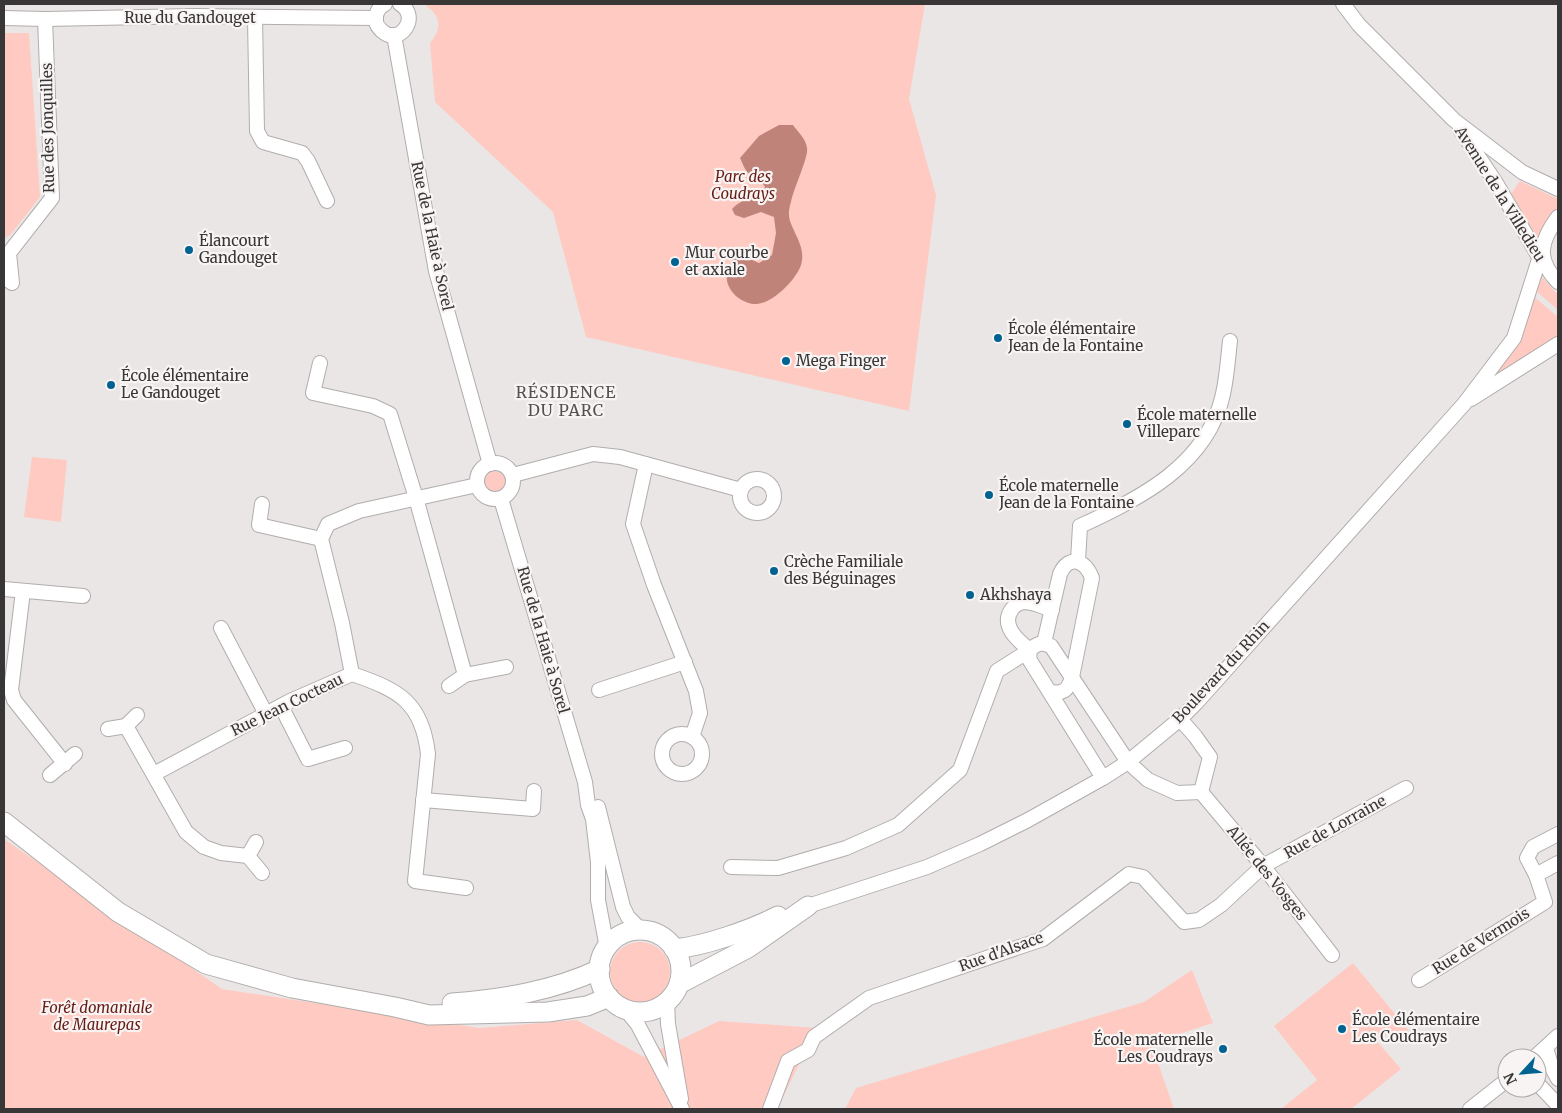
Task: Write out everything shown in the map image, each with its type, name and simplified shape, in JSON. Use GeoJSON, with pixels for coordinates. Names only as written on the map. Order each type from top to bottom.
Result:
{"type":"FeatureCollection","features":[{"type":"Feature","properties":{"kind":"street"},"geometry":{"type":"LineString","coordinates":[[384,4],[376,13],[376,22],[379,29],[386,34],[394,35],[401,33],[407,27],[410,20],[408,12],[400,4]]}},
{"type":"Feature","properties":{"kind":"street","name":"Avenue de la Villedieu"},"geometry":{"type":"LineString","coordinates":[[1343,4],[1359,25],[1454,120],[1522,172],[1558,190]]}},
{"type":"Feature","properties":{"kind":"street","name":"Rue du Gandouget"},"geometry":{"type":"LineString","coordinates":[[4,18],[45,19],[194,10],[254,18],[376,18]]}},
{"type":"Feature","properties":{"kind":"street"},"geometry":{"type":"LineString","coordinates":[[254,18],[257,131],[263,142],[302,152],[327,200]]}},
{"type":"Feature","properties":{"kind":"street","name":"Rue des Jonquilles"},"geometry":{"type":"LineString","coordinates":[[4,277],[12,283],[6,254],[52,198],[45,19]]}},
{"type":"Feature","properties":{"kind":"street","name":"Rue de la Haie à Sorel"},"geometry":{"type":"LineString","coordinates":[[394,35],[436,271],[490,464]]}},
{"type":"Feature","properties":{"kind":"street","name":"Avenue de la Villedieu"},"geometry":{"type":"LineString","coordinates":[[1454,120],[1496,182],[1558,282]]}},
{"type":"Feature","properties":{"kind":"street","name":"Boulevard du Rhin"},"geometry":{"type":"LineString","coordinates":[[674,949],[755,927],[784,913],[927,866],[980,844],[1028,820],[1103,778],[1128,762],[1180,719],[1464,404],[1514,338],[1543,257],[1546,234],[1558,217]]}},
{"type":"Feature","properties":{"kind":"street"},"geometry":{"type":"LineString","coordinates":[[1078,561],[1080,526],[1118,509],[1156,486],[1197,449],[1214,422],[1223,394],[1230,340]]}},
{"type":"Feature","properties":{"kind":"street","name":"Boulevard du Rhin"},"geometry":{"type":"LineString","coordinates":[[1464,404],[1558,344]]}},
{"type":"Feature","properties":{"kind":"street"},"geometry":{"type":"LineString","coordinates":[[320,363],[313,393],[373,406],[390,414],[416,498],[465,675]]}},
{"type":"Feature","properties":{"kind":"street"},"geometry":{"type":"LineString","coordinates":[[513,476],[594,454],[620,457],[741,490]]}},
{"type":"Feature","properties":{"kind":"street"},"geometry":{"type":"LineString","coordinates":[[490,464],[506,466],[513,476],[513,487],[501,499],[496,500],[486,497],[477,485],[481,470],[490,464]]}},
{"type":"Feature","properties":{"kind":"street"},"geometry":{"type":"LineString","coordinates":[[646,464],[633,524],[654,585],[696,691],[700,713],[692,737]]}},
{"type":"Feature","properties":{"kind":"street"},"geometry":{"type":"LineString","coordinates":[[262,504],[259,525],[321,539],[328,524],[359,511],[477,485]]}},
{"type":"Feature","properties":{"kind":"street","name":"Rue de la Haie à Sorel"},"geometry":{"type":"LineString","coordinates":[[501,499],[585,782],[588,805],[593,819],[598,862],[598,900],[607,948]]}},
{"type":"Feature","properties":{"kind":"street","name":"Rue Jean Cocteau"},"geometry":{"type":"LineString","coordinates":[[154,774],[281,706],[352,674],[342,623],[321,539]]}},
{"type":"Feature","properties":{"kind":"street"},"geometry":{"type":"LineString","coordinates":[[1044,643],[1060,574],[1064,567],[1072,561],[1083,563],[1089,569],[1092,578],[1072,677],[1069,688],[1065,691],[1058,693],[1050,692]]}},
{"type":"Feature","properties":{"kind":"street"},"geometry":{"type":"LineString","coordinates":[[4,589],[84,596]]}},
{"type":"Feature","properties":{"kind":"street"},"geometry":{"type":"LineString","coordinates":[[23,591],[11,690],[14,700],[65,764]]}},
{"type":"Feature","properties":{"kind":"street"},"geometry":{"type":"LineString","coordinates":[[1030,650],[1012,634],[1008,624],[1008,614],[1014,606],[1024,602],[1052,610]]}},
{"type":"Feature","properties":{"kind":"street"},"geometry":{"type":"LineString","coordinates":[[220,628],[266,714]]}},
{"type":"Feature","properties":{"kind":"street"},"geometry":{"type":"LineString","coordinates":[[731,867],[778,868],[846,848],[898,825],[960,770],[997,670],[1030,650],[1036,644],[1044,643],[1051,646],[1128,762],[1148,780],[1177,793],[1201,792],[1210,757],[1180,719]]}},
{"type":"Feature","properties":{"kind":"street"},"geometry":{"type":"LineString","coordinates":[[1030,650],[1029,659],[1103,778]]}},
{"type":"Feature","properties":{"kind":"street"},"geometry":{"type":"LineString","coordinates":[[599,690],[684,662]]}},
{"type":"Feature","properties":{"kind":"street"},"geometry":{"type":"LineString","coordinates":[[449,686],[465,675],[506,667]]}},
{"type":"Feature","properties":{"kind":"street"},"geometry":{"type":"LineString","coordinates":[[352,674],[380,683],[406,700],[420,718],[426,735],[428,754],[415,881],[466,888]]}},
{"type":"Feature","properties":{"kind":"street"},"geometry":{"type":"LineString","coordinates":[[281,706],[308,759],[345,748]]}},
{"type":"Feature","properties":{"kind":"street"},"geometry":{"type":"LineString","coordinates":[[108,729],[126,726],[137,715]]}},
{"type":"Feature","properties":{"kind":"street"},"geometry":{"type":"LineString","coordinates":[[126,726],[186,832],[204,847],[221,853],[248,856],[262,873]]}},
{"type":"Feature","properties":{"kind":"street"},"geometry":{"type":"LineString","coordinates":[[50,775],[76,754]]}},
{"type":"Feature","properties":{"kind":"street","name":"Rue de la Haie à Sorel"},"geometry":{"type":"LineString","coordinates":[[585,782],[598,804],[623,907],[628,917],[642,931]]}},
{"type":"Feature","properties":{"kind":"street","name":"Rue de Lorraine"},"geometry":{"type":"LineString","coordinates":[[1263,866],[1406,788]]}},
{"type":"Feature","properties":{"kind":"street"},"geometry":{"type":"LineString","coordinates":[[423,800],[534,810],[534,791]]}},
{"type":"Feature","properties":{"kind":"street","name":"Allée des Vosges"},"geometry":{"type":"LineString","coordinates":[[1201,792],[1263,866],[1332,955]]}},
{"type":"Feature","properties":{"kind":"street"},"geometry":{"type":"LineString","coordinates":[[4,822],[118,912],[206,964],[292,988],[395,1006],[430,1015],[548,1012],[587,1006],[609,997]]}},
{"type":"Feature","properties":{"kind":"street","name":"Rue de Vermois"},"geometry":{"type":"LineString","coordinates":[[1419,980],[1545,902],[1536,874],[1527,858],[1532,847],[1558,834]]}},
{"type":"Feature","properties":{"kind":"street"},"geometry":{"type":"LineString","coordinates":[[248,856],[256,842]]}},
{"type":"Feature","properties":{"kind":"street"},"geometry":{"type":"LineString","coordinates":[[1536,874],[1558,862]]}},
{"type":"Feature","properties":{"kind":"street","name":"Rue d'Alsace"},"geometry":{"type":"LineString","coordinates":[[770,1109],[788,1060],[808,1050],[814,1037],[869,998],[1044,939],[1129,874],[1143,878],[1184,922],[1200,920],[1221,905],[1263,866]]}},
{"type":"Feature","properties":{"kind":"street","name":"Boulevard du Rhin"},"geometry":{"type":"LineString","coordinates":[[679,984],[748,948],[808,906]]}},
{"type":"Feature","properties":{"kind":"street"},"geometry":{"type":"LineString","coordinates":[[626,1010],[647,1012],[658,1008],[667,1002],[679,984],[681,972],[679,960],[674,949],[660,936],[642,931],[632,931],[622,935],[607,948],[602,958],[600,969],[602,984],[609,997],[626,1010],[638,1024],[682,1109]]}},
{"type":"Feature","properties":{"kind":"street"},"geometry":{"type":"LineString","coordinates":[[395,1006],[497,1000],[548,989],[578,980],[600,969]]}},
{"type":"Feature","properties":{"kind":"street"},"geometry":{"type":"LineString","coordinates":[[667,1002],[668,1024],[682,1109]]}},
{"type":"Feature","properties":{"kind":"street"},"geometry":{"type":"LineString","coordinates":[[1546,1048],[1558,1036]]}},
{"type":"Feature","properties":{"kind":"street"},"geometry":{"type":"LineString","coordinates":[[1547,1051],[1552,1068],[1558,1079]]}},
{"type":"Feature","properties":{"kind":"street"},"geometry":{"type":"LineString","coordinates":[[1470,1109],[1497,1088]]}},
{"type":"Feature","properties":{"kind":"street"},"geometry":{"type":"LineString","coordinates":[[1547,1094],[1557,1104]]}},
{"type":"Feature","properties":{"kind":"green space","name":"Parc des Coudrays"},"geometry":{"type":"Polygon","coordinates":[[[425,4],[925,4],[909,99],[936,195],[909,411],[586,337],[553,212],[435,102],[430,43],[437,32],[438,20],[425,4]]]}},
{"type":"Feature","properties":{"kind":"green space"},"geometry":{"type":"Polygon","coordinates":[[[4,33],[29,33],[40,197],[11,234],[4,239],[4,33]]]}},
{"type":"Feature","properties":{"kind":"green space"},"geometry":{"type":"Polygon","coordinates":[[[1520,181],[1558,199],[1558,210],[1547,221],[1538,239],[1511,194],[1520,181]]]}},
{"type":"Feature","properties":{"kind":"green space"},"geometry":{"type":"Polygon","coordinates":[[[1541,276],[1558,295],[1558,310],[1535,290],[1541,276]]]}},
{"type":"Feature","properties":{"kind":"green space"},"geometry":{"type":"Polygon","coordinates":[[[1533,296],[1558,317],[1558,338],[1485,382],[1533,296]]]}},
{"type":"Feature","properties":{"kind":"green space"},"geometry":{"type":"Polygon","coordinates":[[[32,457],[67,460],[61,522],[24,517],[32,457]]]}},
{"type":"Feature","properties":{"kind":"green space"},"geometry":{"type":"Polygon","coordinates":[[[491,471],[499,471],[505,477],[505,485],[499,491],[491,491],[485,485],[485,477],[491,471]]]}},
{"type":"Feature","properties":{"kind":"green space","name":"Forêt domaniale de Maurepas"},"geometry":{"type":"Polygon","coordinates":[[[4,839],[222,989],[479,1028],[577,1020],[644,1057],[719,1021],[817,1028],[777,1109],[4,1109],[4,839]]]}},
{"type":"Feature","properties":{"kind":"green space"},"geometry":{"type":"Polygon","coordinates":[[[634,942],[646,942],[657,947],[665,955],[670,966],[668,984],[657,997],[646,1002],[634,1002],[623,997],[615,989],[610,978],[610,966],[615,955],[623,947],[634,942]]]}},
{"type":"Feature","properties":{"kind":"green space","name":"École élémentaire Les Coudrays"},"geometry":{"type":"Polygon","coordinates":[[[1353,963],[1409,1031],[1374,1038],[1401,1069],[1351,1109],[1281,1109],[1317,1080],[1274,1026],[1353,963]]]}},
{"type":"Feature","properties":{"kind":"green space"},"geometry":{"type":"Polygon","coordinates":[[[1192,970],[1213,1023],[1151,1043],[1174,1109],[845,1109],[856,1088],[1144,1002],[1192,970]]]}},
{"type":"Feature","properties":{"kind":"shaded area"},"geometry":{"type":"Polygon","coordinates":[[[779,125],[793,125],[807,148],[806,158],[792,197],[789,212],[790,221],[801,248],[802,259],[794,278],[782,291],[767,301],[753,304],[747,303],[733,293],[728,283],[727,272],[733,258],[741,255],[759,263],[772,255],[776,233],[774,217],[761,212],[744,218],[735,215],[732,209],[742,201],[762,196],[765,187],[761,181],[744,168],[740,158],[759,136],[779,125]]]}},
{"type":"Feature","properties":{"kind":"place","name":"Élancourt Gandouget"},"geometry":{"type":"Point","coordinates":[189,250]}},
{"type":"Feature","properties":{"kind":"place","name":"Mur courbe et axiale"},"geometry":{"type":"Point","coordinates":[675,262]}},
{"type":"Feature","properties":{"kind":"place","name":"École élémentaire Jean de la Fontaine"},"geometry":{"type":"Point","coordinates":[998,338]}},
{"type":"Feature","properties":{"kind":"place","name":"Mega Finger"},"geometry":{"type":"Point","coordinates":[786,361]}},
{"type":"Feature","properties":{"kind":"place","name":"École élémentaire Le Gandouget"},"geometry":{"type":"Point","coordinates":[111,385]}},
{"type":"Feature","properties":{"kind":"place","name":"École maternelle Villeparc"},"geometry":{"type":"Point","coordinates":[1127,424]}},
{"type":"Feature","properties":{"kind":"place","name":"École maternelle Jean de la Fontaine"},"geometry":{"type":"Point","coordinates":[989,495]}},
{"type":"Feature","properties":{"kind":"place","name":"Crèche Familiale des Béguinages"},"geometry":{"type":"Point","coordinates":[774,571]}},
{"type":"Feature","properties":{"kind":"place","name":"Akhshaya"},"geometry":{"type":"Point","coordinates":[970,595]}},
{"type":"Feature","properties":{"kind":"place","name":"École élémentaire Les Coudrays"},"geometry":{"type":"Point","coordinates":[1342,1029]}},
{"type":"Feature","properties":{"kind":"place","name":"École maternelle Les Coudrays"},"geometry":{"type":"Point","coordinates":[1223,1049]}},
{"type":"Feature","properties":{"kind":"district","name":"RÉSIDENCE DU PARC"},"geometry":{"type":"Point","coordinates":[566,401]}}]}
